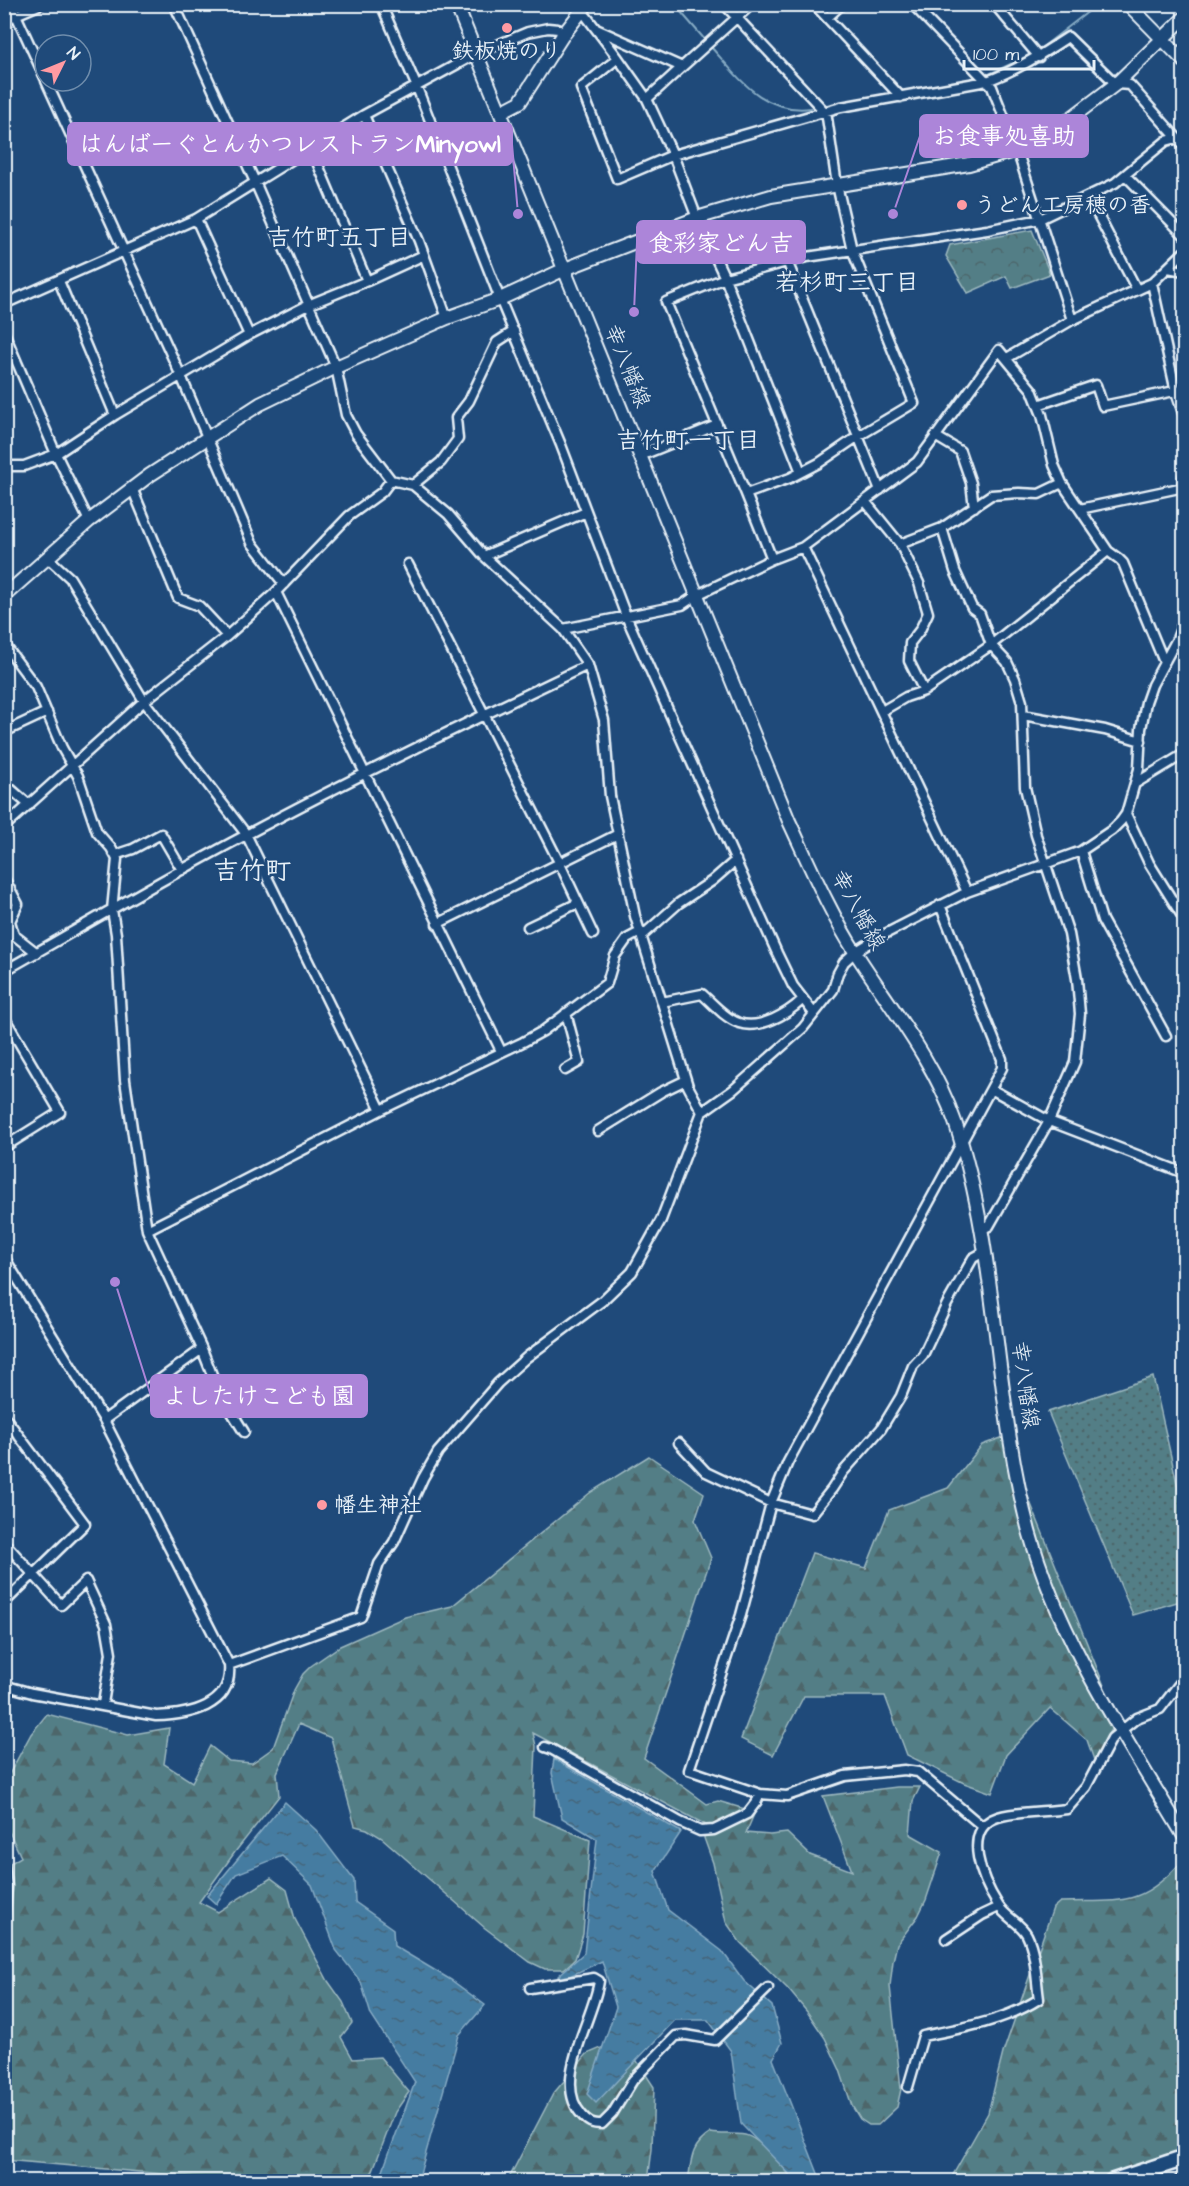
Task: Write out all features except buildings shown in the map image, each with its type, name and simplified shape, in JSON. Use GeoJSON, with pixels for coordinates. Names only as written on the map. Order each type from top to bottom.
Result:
{"type":"FeatureCollection","features":[{"type":"Feature","properties":{"kind":"highway"},"geometry":{"type":"LineString","coordinates":[[1112,2181],[1185,2158]]}},
{"type":"Feature","properties":{"kind":"street"},"geometry":{"type":"LineString","coordinates":[[11,4],[33,52]]}},
{"type":"Feature","properties":{"kind":"street"},"geometry":{"type":"LineString","coordinates":[[4,20],[41,4]]}},
{"type":"Feature","properties":{"kind":"street"},"geometry":{"type":"LineString","coordinates":[[174,4],[336,367],[346,415],[356,434],[392,480],[413,485],[448,514],[484,556],[563,629],[588,665],[604,720],[610,795],[641,934],[686,1080],[702,1112]]}},
{"type":"Feature","properties":{"kind":"street"},"geometry":{"type":"LineString","coordinates":[[381,4],[561,445],[626,616],[772,943],[802,1000],[813,1012]]}},
{"type":"Feature","properties":{"kind":"street","name":"幸八幡線"},"geometry":{"type":"LineString","coordinates":[[456,4],[789,821],[814,875],[855,952],[931,1070],[953,1117],[981,1230],[1012,1445],[1029,1529],[1046,1582],[1068,1635],[1120,1730],[1185,1836]]}},
{"type":"Feature","properties":{"kind":"street"},"geometry":{"type":"LineString","coordinates":[[724,4],[825,111],[837,185],[852,249],[914,403],[857,437],[819,464],[746,494]]}},
{"type":"Feature","properties":{"kind":"street"},"geometry":{"type":"LineString","coordinates":[[647,99],[752,4]]}},
{"type":"Feature","properties":{"kind":"street"},"geometry":{"type":"LineString","coordinates":[[814,4],[901,97]]}},
{"type":"Feature","properties":{"kind":"street"},"geometry":{"type":"LineString","coordinates":[[827,18],[842,4]]}},
{"type":"Feature","properties":{"kind":"street"},"geometry":{"type":"LineString","coordinates":[[912,4],[975,72],[992,87],[1017,150],[1072,320]]}},
{"type":"Feature","properties":{"kind":"street"},"geometry":{"type":"LineString","coordinates":[[994,4],[1039,57]]}},
{"type":"Feature","properties":{"kind":"street"},"geometry":{"type":"LineString","coordinates":[[1128,4],[1185,61]]}},
{"type":"Feature","properties":{"kind":"street"},"geometry":{"type":"LineString","coordinates":[[501,112],[520,102],[582,6],[647,99],[724,278],[801,472]]}},
{"type":"Feature","properties":{"kind":"street"},"geometry":{"type":"LineString","coordinates":[[4,596],[89,521],[132,488],[206,437],[260,404],[336,367],[447,318],[500,299],[565,269],[697,218],[771,196],[969,164],[1017,150],[1062,125],[1116,84],[1185,18]]}},
{"type":"Feature","properties":{"kind":"street"},"geometry":{"type":"LineString","coordinates":[[4,304],[196,219],[364,115],[476,54],[528,32],[548,28],[558,29],[563,36]]}},
{"type":"Feature","properties":{"kind":"street"},"geometry":{"type":"LineString","coordinates":[[596,28],[682,67]]}},
{"type":"Feature","properties":{"kind":"street"},"geometry":{"type":"LineString","coordinates":[[618,58],[581,88],[617,179],[673,155],[825,111],[987,81],[1005,75],[1039,57],[1068,37],[1116,84],[1130,85],[1185,147]]}},
{"type":"Feature","properties":{"kind":"street"},"geometry":{"type":"LineString","coordinates":[[52,93],[181,376],[252,543],[284,584]]}},
{"type":"Feature","properties":{"kind":"street"},"geometry":{"type":"LineString","coordinates":[[364,115],[424,255],[447,318]]}},
{"type":"Feature","properties":{"kind":"street"},"geometry":{"type":"LineString","coordinates":[[772,559],[666,302],[724,278],[787,261],[852,249],[987,231],[1040,219],[1114,183],[1166,141],[1177,138]]}},
{"type":"Feature","properties":{"kind":"street"},"geometry":{"type":"LineString","coordinates":[[311,148],[367,281]]}},
{"type":"Feature","properties":{"kind":"street"},"geometry":{"type":"LineString","coordinates":[[1125,175],[1185,235]]}},
{"type":"Feature","properties":{"kind":"street"},"geometry":{"type":"LineString","coordinates":[[1088,196],[1137,291]]}},
{"type":"Feature","properties":{"kind":"street"},"geometry":{"type":"LineString","coordinates":[[196,219],[249,335]]}},
{"type":"Feature","properties":{"kind":"street"},"geometry":{"type":"LineString","coordinates":[[1007,358],[1072,320],[1152,283],[1185,252]]}},
{"type":"Feature","properties":{"kind":"street"},"geometry":{"type":"LineString","coordinates":[[4,466],[24,466],[56,454],[115,415],[249,335],[308,305],[424,255]]}},
{"type":"Feature","properties":{"kind":"street"},"geometry":{"type":"LineString","coordinates":[[787,261],[880,490]]}},
{"type":"Feature","properties":{"kind":"street"},"geometry":{"type":"LineString","coordinates":[[1168,268],[1185,271]]}},
{"type":"Feature","properties":{"kind":"street"},"geometry":{"type":"LineString","coordinates":[[59,281],[115,415]]}},
{"type":"Feature","properties":{"kind":"street"},"geometry":{"type":"LineString","coordinates":[[1152,283],[1185,416]]}},
{"type":"Feature","properties":{"kind":"street"},"geometry":{"type":"LineString","coordinates":[[413,485],[441,462],[458,439],[456,418],[469,401],[497,342],[514,331]]}},
{"type":"Feature","properties":{"kind":"street"},"geometry":{"type":"LineString","coordinates":[[4,332],[56,454],[89,521]]}},
{"type":"Feature","properties":{"kind":"street"},"geometry":{"type":"LineString","coordinates":[[563,629],[682,605],[697,595],[772,559],[803,547],[917,462],[999,350],[1032,390],[1054,465],[1062,483],[1108,551],[1123,563],[1164,662]]}},
{"type":"Feature","properties":{"kind":"street"},"geometry":{"type":"LineString","coordinates":[[1038,405],[1096,385],[1103,406],[1180,390]]}},
{"type":"Feature","properties":{"kind":"street"},"geometry":{"type":"LineString","coordinates":[[640,456],[717,425]]}},
{"type":"Feature","properties":{"kind":"street"},"geometry":{"type":"LineString","coordinates":[[935,436],[960,451],[971,483],[974,507]]}},
{"type":"Feature","properties":{"kind":"street"},"geometry":{"type":"LineString","coordinates":[[1080,509],[1184,488],[1185,475]]}},
{"type":"Feature","properties":{"kind":"street"},"geometry":{"type":"LineString","coordinates":[[4,826],[144,701],[227,636],[276,592],[349,516],[382,492],[392,480]]}},
{"type":"Feature","properties":{"kind":"street"},"geometry":{"type":"LineString","coordinates":[[900,544],[942,528],[991,495],[1039,494],[1062,483]]}},
{"type":"Feature","properties":{"kind":"street"},"geometry":{"type":"LineString","coordinates":[[132,488],[178,598],[199,606],[227,636]]}},
{"type":"Feature","properties":{"kind":"street"},"geometry":{"type":"LineString","coordinates":[[865,501],[900,544],[919,583],[928,613],[920,630],[910,643],[909,661],[924,691]]}},
{"type":"Feature","properties":{"kind":"street"},"geometry":{"type":"LineString","coordinates":[[484,556],[586,512]]}},
{"type":"Feature","properties":{"kind":"street"},"geometry":{"type":"LineString","coordinates":[[942,528],[955,571],[972,608],[980,614],[991,645],[1007,662],[1015,679],[1023,715],[1025,787],[1036,835],[1069,934],[1080,1014],[1075,1062],[1049,1121],[989,1226],[981,1230]]}},
{"type":"Feature","properties":{"kind":"street"},"geometry":{"type":"LineString","coordinates":[[803,547],[968,892]]}},
{"type":"Feature","properties":{"kind":"street"},"geometry":{"type":"LineString","coordinates":[[882,711],[906,697],[924,691],[991,645],[1108,551]]}},
{"type":"Feature","properties":{"kind":"street"},"geometry":{"type":"LineString","coordinates":[[47,557],[70,578],[144,701],[246,834],[381,1110]]}},
{"type":"Feature","properties":{"kind":"street"},"geometry":{"type":"LineString","coordinates":[[408,564],[560,864],[592,934]]}},
{"type":"Feature","properties":{"kind":"street"},"geometry":{"type":"LineString","coordinates":[[276,592],[501,1051]]}},
{"type":"Feature","properties":{"kind":"street"},"geometry":{"type":"LineString","coordinates":[[229,1665],[361,1617],[379,1564],[394,1542],[423,1478],[438,1452],[498,1383],[527,1357],[602,1301],[632,1272],[661,1220],[702,1112],[733,1090],[803,1028],[832,990],[844,962],[883,934],[940,905],[968,892],[1081,851],[1112,830],[1126,814],[1136,783],[1146,702],[1164,662],[1183,632],[1185,620]]}},
{"type":"Feature","properties":{"kind":"street"},"geometry":{"type":"LineString","coordinates":[[4,644],[36,687],[62,748],[73,765],[97,832],[117,859],[112,910],[125,1080],[147,1230],[202,1349],[218,1390],[244,1432]]}},
{"type":"Feature","properties":{"kind":"street"},"geometry":{"type":"LineString","coordinates":[[4,971],[246,834],[588,665]]}},
{"type":"Feature","properties":{"kind":"street"},"geometry":{"type":"LineString","coordinates":[[4,732],[47,712]]}},
{"type":"Feature","properties":{"kind":"street"},"geometry":{"type":"LineString","coordinates":[[1023,715],[1105,730],[1141,741]]}},
{"type":"Feature","properties":{"kind":"street"},"geometry":{"type":"LineString","coordinates":[[1136,783],[1185,754]]}},
{"type":"Feature","properties":{"kind":"street"},"geometry":{"type":"LineString","coordinates":[[4,783],[28,805]]}},
{"type":"Feature","properties":{"kind":"street"},"geometry":{"type":"LineString","coordinates":[[1126,814],[1149,863],[1185,919]]}},
{"type":"Feature","properties":{"kind":"street"},"geometry":{"type":"LineString","coordinates":[[115,855],[133,849],[161,834],[182,870]]}},
{"type":"Feature","properties":{"kind":"street"},"geometry":{"type":"LineString","coordinates":[[437,924],[618,834]]}},
{"type":"Feature","properties":{"kind":"street"},"geometry":{"type":"LineString","coordinates":[[1081,851],[1102,920],[1166,1036]]}},
{"type":"Feature","properties":{"kind":"street"},"geometry":{"type":"LineString","coordinates":[[147,1230],[381,1110],[533,1036],[607,983],[615,956],[627,939],[641,934],[679,903],[712,881],[736,860]]}},
{"type":"Feature","properties":{"kind":"street"},"geometry":{"type":"LineString","coordinates":[[4,878],[18,904],[10,921],[14,935],[37,953]]}},
{"type":"Feature","properties":{"kind":"street"},"geometry":{"type":"LineString","coordinates":[[528,927],[578,903]]}},
{"type":"Feature","properties":{"kind":"street"},"geometry":{"type":"LineString","coordinates":[[940,905],[1002,1059],[1002,1068],[788,1462],[771,1503],[741,1615],[689,1770],[760,1794],[787,1796],[845,1776],[904,1770],[918,1772],[983,1827]]}},
{"type":"Feature","properties":{"kind":"street"},"geometry":{"type":"LineString","coordinates":[[662,1002],[702,994],[726,1016],[738,1023],[752,1025],[765,1023],[794,1008],[802,1000]]}},
{"type":"Feature","properties":{"kind":"street"},"geometry":{"type":"LineString","coordinates":[[565,1070],[579,1062],[566,1013]]}},
{"type":"Feature","properties":{"kind":"street"},"geometry":{"type":"LineString","coordinates":[[4,1017],[60,1112],[4,1147]]}},
{"type":"Feature","properties":{"kind":"street"},"geometry":{"type":"LineString","coordinates":[[598,1131],[661,1092],[686,1080]]}},
{"type":"Feature","properties":{"kind":"street"},"geometry":{"type":"LineString","coordinates":[[991,1089],[1049,1121],[1185,1173]]}},
{"type":"Feature","properties":{"kind":"street"},"geometry":{"type":"LineString","coordinates":[[679,1443],[706,1472],[771,1503],[812,1514],[843,1472],[881,1429],[901,1396],[914,1366],[973,1258],[984,1252]]}},
{"type":"Feature","properties":{"kind":"street"},"geometry":{"type":"LineString","coordinates":[[4,1257],[104,1420],[229,1665],[228,1684],[225,1691],[212,1703],[177,1715],[156,1716],[6,1687]]}},
{"type":"Feature","properties":{"kind":"street"},"geometry":{"type":"LineString","coordinates":[[104,1420],[202,1349]]}},
{"type":"Feature","properties":{"kind":"street"},"geometry":{"type":"LineString","coordinates":[[4,1416],[85,1524],[4,1603]]}},
{"type":"Feature","properties":{"kind":"street"},"geometry":{"type":"LineString","coordinates":[[4,1542],[62,1605],[86,1581],[106,1624],[111,1653],[103,1704]]}},
{"type":"Feature","properties":{"kind":"street"},"geometry":{"type":"LineString","coordinates":[[908,2087],[923,2036],[980,2025],[1029,2006],[1039,1999],[1027,1934],[999,1907],[978,1858],[978,1837],[983,1827],[996,1818],[1067,1809],[1086,1787],[1112,1738],[1137,1718],[1160,1709],[1185,1678]]}},
{"type":"Feature","properties":{"kind":"street"},"geometry":{"type":"LineString","coordinates":[[544,1747],[700,1831],[714,1830],[747,1814],[757,1802],[760,1794]]}},
{"type":"Feature","properties":{"kind":"street"},"geometry":{"type":"LineString","coordinates":[[4,1864],[7,1887],[5,1920]]}},
{"type":"Feature","properties":{"kind":"street"},"geometry":{"type":"LineString","coordinates":[[945,1939],[999,1907]]}},
{"type":"Feature","properties":{"kind":"street"},"geometry":{"type":"LineString","coordinates":[[530,1988],[594,1978],[599,1982],[574,2060],[571,2091],[577,2110],[593,2124],[602,2124],[612,2114],[633,2080],[676,2036],[686,2035],[715,2040],[766,1990]]}},
{"type":"Feature","properties":{"kind":"green space"},"geometry":{"type":"Polygon","coordinates":[[[1032,230],[1050,274],[1012,288],[1006,276],[968,293],[946,256],[950,245],[1032,230]]]}},
{"type":"Feature","properties":{"kind":"green space"},"geometry":{"type":"Polygon","coordinates":[[[1153,1377],[1184,1514],[1184,1600],[1133,1615],[1048,1412],[1153,1377]]]}},
{"type":"Feature","properties":{"kind":"green space"},"geometry":{"type":"Polygon","coordinates":[[[1004,1437],[1117,1718],[1094,1760],[1087,1740],[1050,1708],[1006,1755],[992,1793],[964,1783],[907,1755],[885,1696],[804,1696],[773,1755],[741,1739],[812,1553],[866,1568],[889,1510],[948,1488],[982,1445],[1004,1437]]]}},
{"type":"Feature","properties":{"kind":"green space"},"geometry":{"type":"Polygon","coordinates":[[[649,1456],[704,1493],[695,1520],[711,1558],[644,1758],[707,1804],[718,1801],[755,1812],[746,1833],[770,1835],[787,1833],[810,1855],[852,1871],[823,1796],[897,1787],[920,1787],[913,1801],[910,1834],[942,1852],[926,1900],[918,1916],[897,1944],[893,1961],[890,1986],[901,2089],[897,2107],[878,2125],[869,2125],[860,2119],[852,2106],[840,2070],[825,2038],[808,2013],[788,1989],[740,1942],[726,1922],[713,1863],[704,1838],[706,1825],[533,1733],[536,1746],[533,1816],[590,1840],[583,1934],[575,1959],[564,1969],[545,1969],[530,1962],[485,1928],[382,1838],[367,1829],[355,1826],[331,1738],[299,1724],[277,1773],[279,1796],[199,1902],[218,1912],[271,1878],[287,1890],[295,1919],[328,1981],[343,2002],[352,2023],[341,2037],[353,2059],[380,2057],[409,2092],[395,2112],[367,2182],[241,2181],[5,2160],[4,1867],[21,1857],[5,1823],[5,1782],[31,1734],[47,1714],[128,1735],[169,1728],[164,1764],[192,1782],[210,1746],[229,1761],[252,1763],[273,1748],[294,1690],[303,1674],[311,1666],[340,1646],[405,1617],[452,1606],[591,1492],[649,1456]]]}},
{"type":"Feature","properties":{"kind":"green space"},"geometry":{"type":"Polygon","coordinates":[[[1184,1859],[1184,2166],[1162,2174],[1116,2181],[949,2182],[988,2113],[1003,2053],[1053,1908],[1060,1902],[1114,1901],[1142,1894],[1155,1887],[1184,1859]]]}},
{"type":"Feature","properties":{"kind":"green space"},"geometry":{"type":"Polygon","coordinates":[[[606,2046],[631,2052],[654,2087],[652,2149],[648,2181],[507,2182],[553,2094],[587,2054],[606,2046]]]}},
{"type":"Feature","properties":{"kind":"green space"},"geometry":{"type":"Polygon","coordinates":[[[711,2133],[741,2134],[752,2138],[772,2155],[794,2181],[688,2182],[693,2154],[699,2143],[711,2133]]]}},
{"type":"Feature","properties":{"kind":"water"},"geometry":{"type":"Polygon","coordinates":[[[554,1759],[681,1832],[655,1871],[668,1910],[722,1951],[744,1981],[772,2006],[782,2043],[773,2059],[821,2181],[796,2181],[741,2124],[731,2051],[708,2020],[675,2020],[596,2103],[587,2094],[616,2007],[602,1961],[561,1980],[558,1976],[584,1953],[597,1839],[562,1818],[552,1773],[554,1759]]]}},
{"type":"Feature","properties":{"kind":"water"},"geometry":{"type":"Polygon","coordinates":[[[285,1802],[316,1830],[354,1880],[355,1902],[393,1929],[394,1946],[451,1980],[485,2005],[459,2035],[418,2181],[379,2181],[415,2082],[371,2015],[361,1982],[336,1950],[312,1885],[282,1856],[236,1874],[216,1904],[207,1896],[285,1802]]]}},
{"type":"Feature","properties":{"kind":"waterway"},"geometry":{"type":"LineString","coordinates":[[674,4],[706,41]]}},
{"type":"Feature","properties":{"kind":"waterway"},"geometry":{"type":"LineString","coordinates":[[1040,49],[1098,4]]}},
{"type":"Feature","properties":{"kind":"waterway"},"geometry":{"type":"LineString","coordinates":[[711,47],[742,82],[766,100],[794,108],[811,108]]}},
{"type":"Feature","properties":{"kind":"waterway"},"geometry":{"type":"LineString","coordinates":[[987,75],[1028,56]]}},
{"type":"Feature","properties":{"kind":"waterway"},"geometry":{"type":"LineString","coordinates":[[962,81],[971,80]]}},
{"type":"Feature","properties":{"kind":"waterway"},"geometry":{"type":"LineString","coordinates":[[826,105],[842,103]]}},
{"type":"Feature","properties":{"kind":"place","name":"鉄板焼のり"},"geometry":{"type":"Point","coordinates":[507,28]}},
{"type":"Feature","properties":{"kind":"place","name":"うどん工房穂の香"},"geometry":{"type":"Point","coordinates":[962,205]}},
{"type":"Feature","properties":{"kind":"place","name":"はんばーぐとんかつレストランMinyowl"},"geometry":{"type":"Point","coordinates":[518,214]}},
{"type":"Feature","properties":{"kind":"place","name":"お食事処喜助"},"geometry":{"type":"Point","coordinates":[893,214]}},
{"type":"Feature","properties":{"kind":"place","name":"食彩家どん吉"},"geometry":{"type":"Point","coordinates":[634,312]}},
{"type":"Feature","properties":{"kind":"place","name":"よしたけこども園"},"geometry":{"type":"Point","coordinates":[115,1282]}},
{"type":"Feature","properties":{"kind":"place","name":"幡生神社"},"geometry":{"type":"Point","coordinates":[322,1505]}},
{"type":"Feature","properties":{"kind":"district","name":"吉竹町五丁目"},"geometry":{"type":"Point","coordinates":[339,238]}},
{"type":"Feature","properties":{"kind":"district","name":"若杉町三丁目"},"geometry":{"type":"Point","coordinates":[847,283]}},
{"type":"Feature","properties":{"kind":"district","name":"吉竹町一丁目"},"geometry":{"type":"Point","coordinates":[688,441]}},
{"type":"Feature","properties":{"kind":"district","name":"吉竹町"},"geometry":{"type":"Point","coordinates":[252,871]}}]}
